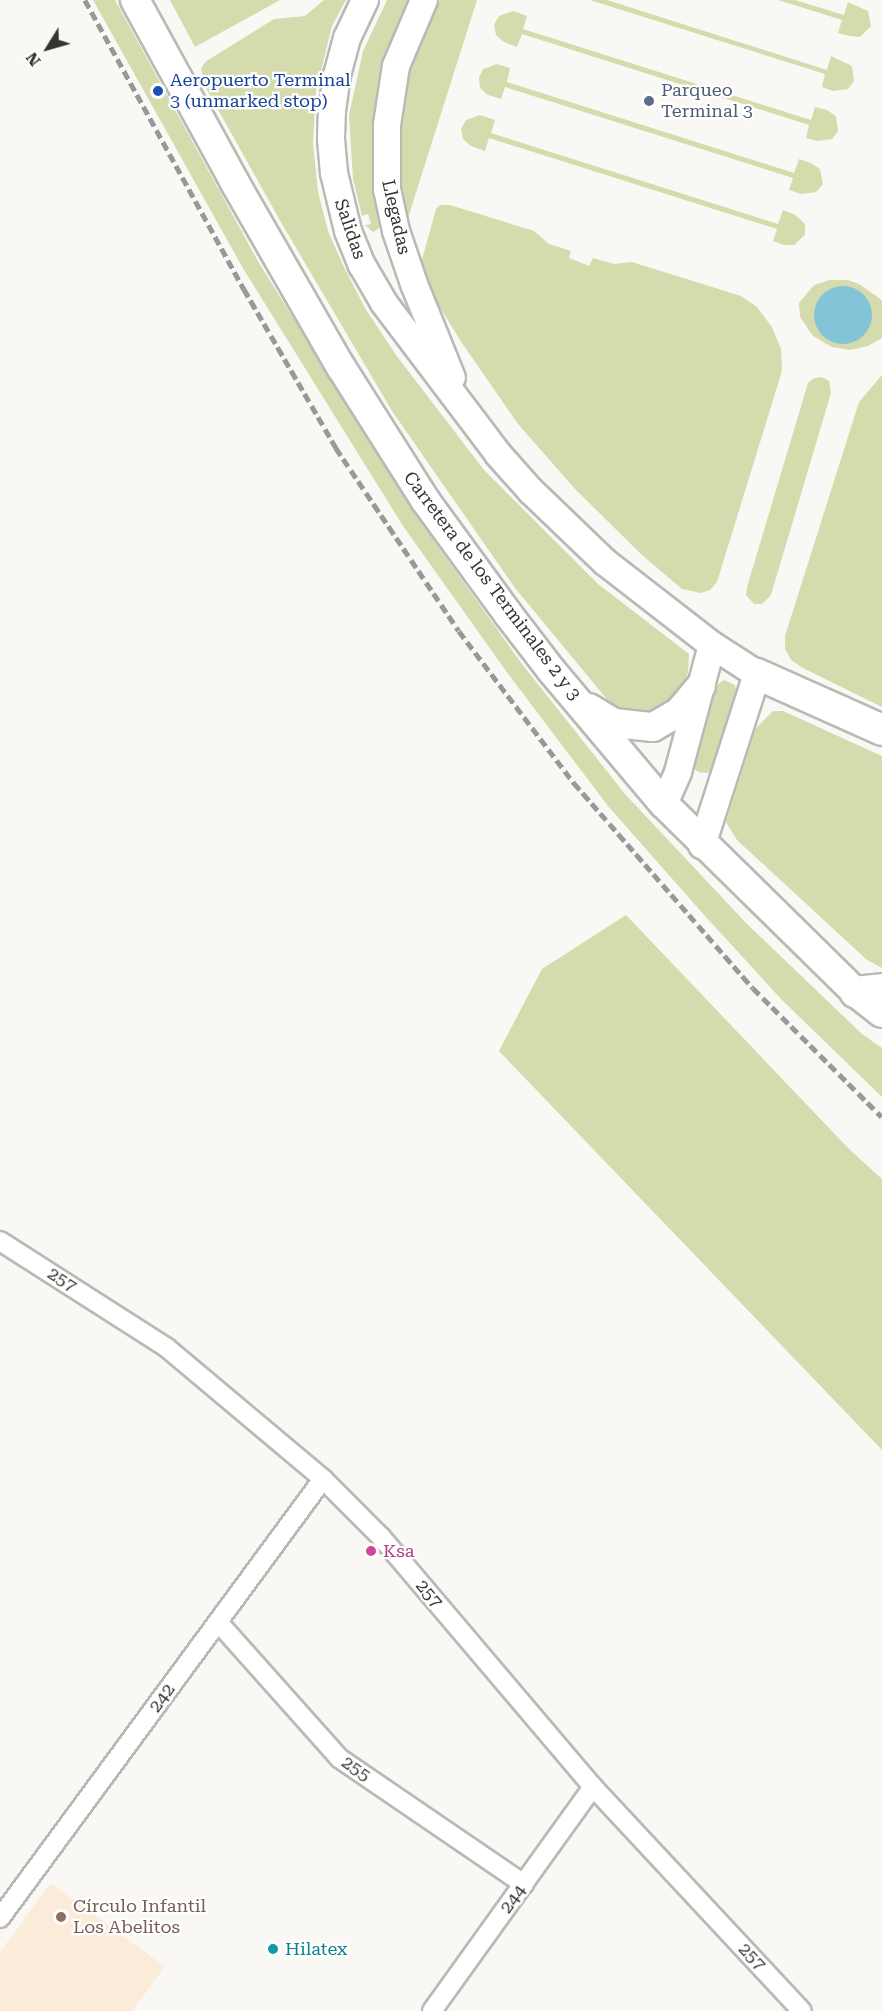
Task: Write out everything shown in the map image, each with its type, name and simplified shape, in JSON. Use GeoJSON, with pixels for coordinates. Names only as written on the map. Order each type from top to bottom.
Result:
{"type":"FeatureCollection","features":[{"type":"Feature","properties":{"kind":"highway"},"geometry":{"type":"LineString","coordinates":[[757,674],[882,730]]}},
{"type":"Feature","properties":{"kind":"main road","name":"Carretera de los Terminales 2 y 3"},"geometry":{"type":"LineString","coordinates":[[135,0],[292,282],[407,472],[508,614],[575,699],[702,845],[868,990],[882,1013]]}},
{"type":"Feature","properties":{"kind":"main road","name":"Salidas"},"geometry":{"type":"LineString","coordinates":[[365,0],[347,38],[332,109],[334,173],[339,201],[362,266],[384,303],[476,427]]}},
{"type":"Feature","properties":{"kind":"main road","name":"Llegadas"},"geometry":{"type":"LineString","coordinates":[[424,0],[396,66],[387,125],[387,189],[396,231],[430,328],[476,427]]}},
{"type":"Feature","properties":{"kind":"main road"},"geometry":{"type":"LineString","coordinates":[[476,427],[531,491],[605,562],[712,645],[757,674],[702,845]]}},
{"type":"Feature","properties":{"kind":"main road"},"geometry":{"type":"LineString","coordinates":[[664,804],[678,772],[712,645]]}},
{"type":"Feature","properties":{"kind":"main road"},"geometry":{"type":"LineString","coordinates":[[575,699],[614,723],[653,727],[679,712],[701,686]]}},
{"type":"Feature","properties":{"kind":"street","name":"257"},"geometry":{"type":"LineString","coordinates":[[0,1241],[167,1348],[323,1479],[381,1537],[593,1787],[802,2011]]}},
{"type":"Feature","properties":{"kind":"street","name":"242"},"geometry":{"type":"LineString","coordinates":[[0,1918],[323,1479]]}},
{"type":"Feature","properties":{"kind":"street","name":"255"},"geometry":{"type":"LineString","coordinates":[[218,1622],[339,1758],[524,1884]]}},
{"type":"Feature","properties":{"kind":"street","name":"244"},"geometry":{"type":"LineString","coordinates":[[432,2011],[593,1787]]}},
{"type":"Feature","properties":{"kind":"shaded area","name":"Círculo Infantil Los Abelitos"},"geometry":{"type":"Polygon","coordinates":[[[51,1883],[165,1967],[132,2011],[0,2011],[0,1952],[51,1883]]]}},
{"type":"Feature","properties":{"kind":"green space"},"geometry":{"type":"Polygon","coordinates":[[[93,0],[115,0],[259,263],[417,517],[522,664],[625,794],[747,924],[862,1034],[882,1048],[882,1097],[782,1000],[705,916],[608,806],[506,671],[403,526],[244,270],[93,0]]]}},
{"type":"Feature","properties":{"kind":"green space"},"geometry":{"type":"Polygon","coordinates":[[[170,0],[280,0],[195,47],[170,0]]]}},
{"type":"Feature","properties":{"kind":"green space"},"geometry":{"type":"Polygon","coordinates":[[[324,0],[346,0],[332,26],[316,91],[313,143],[318,192],[328,231],[343,265],[365,308],[396,355],[484,470],[598,584],[689,654],[688,672],[681,694],[660,717],[615,709],[515,588],[392,411],[282,224],[207,90],[201,69],[205,62],[274,19],[305,16],[324,0]]]}},
{"type":"Feature","properties":{"kind":"green space"},"geometry":{"type":"Polygon","coordinates":[[[387,0],[412,0],[391,41],[380,82],[372,155],[381,227],[373,232],[365,225],[371,224],[368,214],[362,216],[353,179],[349,115],[363,51],[387,0]]]}},
{"type":"Feature","properties":{"kind":"green space"},"geometry":{"type":"Polygon","coordinates":[[[440,0],[477,0],[408,218],[399,188],[399,128],[404,91],[425,26],[440,0]]]}},
{"type":"Feature","properties":{"kind":"green space"},"geometry":{"type":"Polygon","coordinates":[[[590,0],[607,0],[827,70],[831,56],[852,66],[854,81],[848,89],[833,91],[822,87],[825,74],[590,0]]]}},
{"type":"Feature","properties":{"kind":"green space"},"geometry":{"type":"Polygon","coordinates":[[[778,0],[795,0],[844,15],[848,2],[868,11],[871,26],[860,37],[838,33],[842,20],[778,0]]]}},
{"type":"Feature","properties":{"kind":"green space"},"geometry":{"type":"Polygon","coordinates":[[[513,11],[527,16],[523,29],[811,120],[815,107],[827,110],[836,116],[838,131],[832,139],[817,141],[806,138],[809,125],[522,34],[517,47],[504,42],[496,35],[494,25],[499,16],[513,11]]]}},
{"type":"Feature","properties":{"kind":"green space"},"geometry":{"type":"Polygon","coordinates":[[[497,64],[510,68],[507,82],[794,173],[799,159],[811,163],[820,169],[823,184],[816,192],[801,194],[789,190],[793,178],[505,87],[501,99],[488,95],[480,88],[479,78],[483,69],[497,64]]]}},
{"type":"Feature","properties":{"kind":"green space"},"geometry":{"type":"Polygon","coordinates":[[[480,115],[495,120],[491,133],[778,224],[783,210],[794,214],[805,224],[805,235],[794,245],[784,245],[773,241],[777,229],[489,138],[485,151],[471,146],[463,139],[461,129],[466,120],[480,115]]]}},
{"type":"Feature","properties":{"kind":"green space"},"geometry":{"type":"Polygon","coordinates":[[[440,205],[450,205],[534,231],[549,244],[571,251],[569,258],[589,266],[593,258],[614,264],[632,262],[741,296],[757,307],[772,327],[781,349],[782,371],[717,582],[710,590],[701,593],[682,589],[642,555],[575,489],[518,424],[460,340],[425,283],[420,267],[436,209],[440,205]]]}},
{"type":"Feature","properties":{"kind":"green space"},"geometry":{"type":"Polygon","coordinates":[[[829,280],[848,280],[859,284],[882,301],[882,338],[868,346],[850,350],[832,347],[813,336],[800,317],[799,303],[814,285],[829,280]]]}},
{"type":"Feature","properties":{"kind":"green space"},"geometry":{"type":"Polygon","coordinates":[[[882,375],[882,707],[791,660],[785,649],[785,636],[859,402],[882,375]]]}},
{"type":"Feature","properties":{"kind":"green space"},"geometry":{"type":"Polygon","coordinates":[[[822,377],[829,381],[831,393],[771,595],[762,604],[754,604],[746,595],[747,587],[808,383],[814,378],[822,377]]]}},
{"type":"Feature","properties":{"kind":"green space"},"geometry":{"type":"Polygon","coordinates":[[[724,680],[735,685],[737,697],[714,768],[707,773],[698,772],[692,766],[714,687],[724,680]]]}},
{"type":"Feature","properties":{"kind":"green space"},"geometry":{"type":"Polygon","coordinates":[[[773,711],[783,711],[882,756],[882,968],[867,960],[737,840],[726,822],[756,728],[773,711]]]}},
{"type":"Feature","properties":{"kind":"green space"},"geometry":{"type":"Polygon","coordinates":[[[626,915],[850,1150],[882,1179],[882,1450],[499,1051],[542,969],[626,915]]]}},
{"type":"Feature","properties":{"kind":"water"},"geometry":{"type":"Polygon","coordinates":[[[837,286],[849,286],[864,294],[872,309],[872,321],[864,336],[849,344],[837,344],[822,336],[814,321],[814,309],[822,294],[837,286]]]}},
{"type":"Feature","properties":{"kind":"railway"},"geometry":{"type":"LineString","coordinates":[[85,0],[244,289],[336,448],[459,631],[574,783],[753,988],[882,1117]]}},
{"type":"Feature","properties":{"kind":"place","name":"Aeropuerto Terminal 3 (unmarked stop)"},"geometry":{"type":"Point","coordinates":[158,91]}},
{"type":"Feature","properties":{"kind":"place","name":"Parqueo Terminal 3"},"geometry":{"type":"Point","coordinates":[649,101]}},
{"type":"Feature","properties":{"kind":"place","name":"Ksa"},"geometry":{"type":"Point","coordinates":[371,1551]}},
{"type":"Feature","properties":{"kind":"place","name":"Círculo Infantil Los Abelitos"},"geometry":{"type":"Point","coordinates":[61,1917]}},
{"type":"Feature","properties":{"kind":"place","name":"Hilatex"},"geometry":{"type":"Point","coordinates":[273,1949]}}]}
